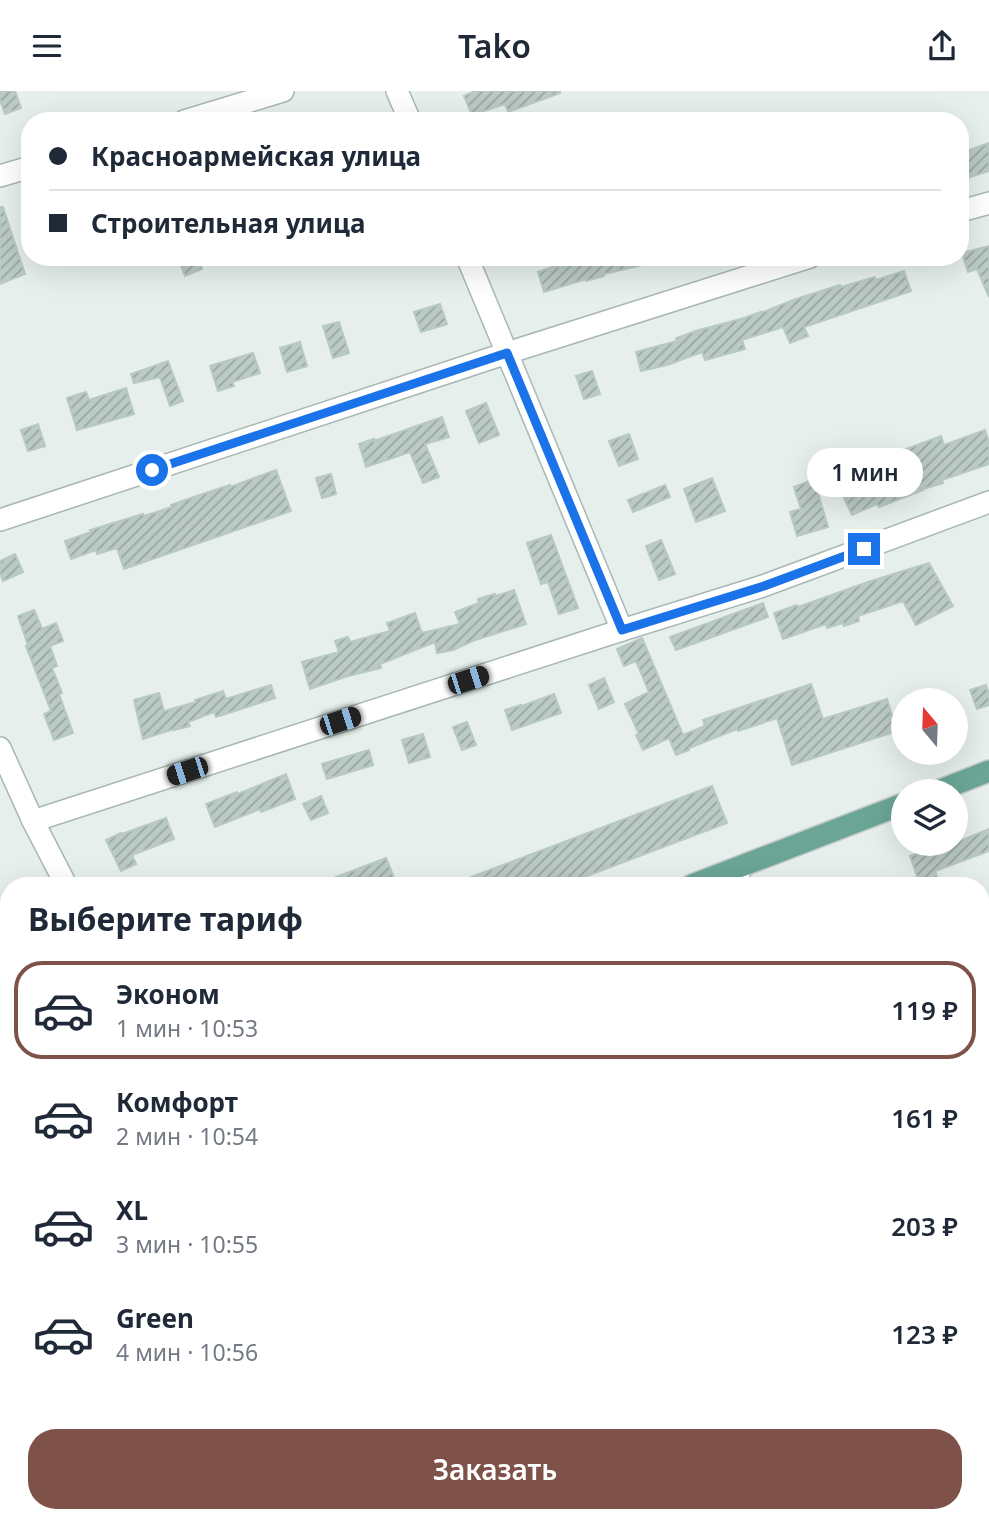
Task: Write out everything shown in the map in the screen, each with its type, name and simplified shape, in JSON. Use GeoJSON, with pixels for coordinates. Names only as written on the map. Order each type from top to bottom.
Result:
{"type":"FeatureCollection","features":[{"type":"Feature","properties":{"kind":"main road"},"geometry":{"type":"LineString","coordinates":[[968,779],[989,771]]}},
{"type":"Feature","properties":{"kind":"main road"},"geometry":{"type":"LineString","coordinates":[[738,877],[891,809]]}},
{"type":"Feature","properties":{"kind":"street"},"geometry":{"type":"LineString","coordinates":[[214,112],[283,91]]}},
{"type":"Feature","properties":{"kind":"street"},"geometry":{"type":"LineString","coordinates":[[397,91],[406,112]]}},
{"type":"Feature","properties":{"kind":"street"},"geometry":{"type":"LineString","coordinates":[[0,176],[21,170]]}},
{"type":"Feature","properties":{"kind":"street"},"geometry":{"type":"LineString","coordinates":[[969,209],[989,203]]}},
{"type":"Feature","properties":{"kind":"street"},"geometry":{"type":"LineString","coordinates":[[471,266],[622,630]]}},
{"type":"Feature","properties":{"kind":"street"},"geometry":{"type":"LineString","coordinates":[[0,520],[507,353],[782,266]]}},
{"type":"Feature","properties":{"kind":"street"},"geometry":{"type":"LineString","coordinates":[[33,821],[764,586],[989,502]]}},
{"type":"Feature","properties":{"kind":"street"},"geometry":{"type":"LineString","coordinates":[[0,748],[62,877]]}},
{"type":"Feature","properties":{"kind":"building"},"geometry":{"type":"Polygon","coordinates":[[[0,91],[15,91],[21,108],[5,114],[0,91]]]}},
{"type":"Feature","properties":{"kind":"building"},"geometry":{"type":"Polygon","coordinates":[[[475,91],[560,91],[508,112],[505,104],[481,112],[471,112],[464,96],[475,91]]]}},
{"type":"Feature","properties":{"kind":"building"},"geometry":{"type":"Polygon","coordinates":[[[989,143],[989,171],[969,177],[969,150],[989,143]]]}},
{"type":"Feature","properties":{"kind":"building"},"geometry":{"type":"Polygon","coordinates":[[[0,207],[3,207],[25,274],[0,284],[0,207]]]}},
{"type":"Feature","properties":{"kind":"building"},"geometry":{"type":"Polygon","coordinates":[[[989,246],[989,297],[977,269],[968,272],[966,266],[969,266],[969,251],[989,246]]]}},
{"type":"Feature","properties":{"kind":"building"},"geometry":{"type":"Polygon","coordinates":[[[181,266],[201,266],[202,269],[185,276],[181,266]]]}},
{"type":"Feature","properties":{"kind":"building"},"geometry":{"type":"Polygon","coordinates":[[[555,266],[638,266],[544,292],[538,272],[555,266]]]}},
{"type":"Feature","properties":{"kind":"building"},"geometry":{"type":"Polygon","coordinates":[[[904,271],[911,291],[804,327],[808,336],[790,343],[783,327],[742,340],[745,349],[705,360],[702,352],[641,371],[636,352],[677,341],[676,338],[699,330],[761,313],[840,285],[841,287],[875,277],[876,280],[904,271]]]}},
{"type":"Feature","properties":{"kind":"building"},"geometry":{"type":"Polygon","coordinates":[[[440,304],[447,324],[421,332],[414,312],[440,304]]]}},
{"type":"Feature","properties":{"kind":"building"},"geometry":{"type":"Polygon","coordinates":[[[339,322],[349,353],[333,358],[323,326],[339,322]]]}},
{"type":"Feature","properties":{"kind":"building"},"geometry":{"type":"Polygon","coordinates":[[[300,342],[307,366],[287,372],[280,348],[300,342]]]}},
{"type":"Feature","properties":{"kind":"building"},"geometry":{"type":"Polygon","coordinates":[[[253,353],[260,373],[232,382],[234,386],[218,391],[210,366],[253,353]]]}},
{"type":"Feature","properties":{"kind":"building"},"geometry":{"type":"Polygon","coordinates":[[[168,361],[183,401],[170,406],[160,377],[134,383],[131,374],[168,361]]]}},
{"type":"Feature","properties":{"kind":"building"},"geometry":{"type":"Polygon","coordinates":[[[592,371],[600,394],[584,399],[576,376],[592,371]]]}},
{"type":"Feature","properties":{"kind":"building"},"geometry":{"type":"Polygon","coordinates":[[[126,388],[134,414],[77,430],[67,398],[86,392],[89,400],[126,388]]]}},
{"type":"Feature","properties":{"kind":"building"},"geometry":{"type":"Polygon","coordinates":[[[486,403],[499,435],[479,443],[466,411],[486,403]]]}},
{"type":"Feature","properties":{"kind":"building"},"geometry":{"type":"Polygon","coordinates":[[[442,417],[449,437],[425,444],[439,477],[423,483],[410,452],[366,467],[359,444],[442,417]]]}},
{"type":"Feature","properties":{"kind":"building"},"geometry":{"type":"Polygon","coordinates":[[[38,424],[45,446],[28,451],[21,430],[38,424]]]}},
{"type":"Feature","properties":{"kind":"building"},"geometry":{"type":"Polygon","coordinates":[[[985,430],[989,442],[989,464],[852,515],[844,498],[871,487],[865,472],[896,460],[893,454],[941,436],[944,445],[985,430]]]}},
{"type":"Feature","properties":{"kind":"building"},"geometry":{"type":"Polygon","coordinates":[[[629,434],[638,459],[619,466],[609,441],[629,434]]]}},
{"type":"Feature","properties":{"kind":"building"},"geometry":{"type":"Polygon","coordinates":[[[276,470],[291,511],[124,569],[117,548],[97,554],[96,550],[71,559],[65,541],[91,532],[90,530],[172,507],[171,505],[185,500],[276,470]]]}},
{"type":"Feature","properties":{"kind":"building"},"geometry":{"type":"Polygon","coordinates":[[[331,474],[336,494],[322,498],[316,478],[331,474]]]}},
{"type":"Feature","properties":{"kind":"building"},"geometry":{"type":"Polygon","coordinates":[[[712,478],[725,511],[696,522],[684,489],[712,478]]]}},
{"type":"Feature","properties":{"kind":"building"},"geometry":{"type":"Polygon","coordinates":[[[814,479],[828,527],[797,536],[790,512],[801,509],[794,487],[814,479]]]}},
{"type":"Feature","properties":{"kind":"building"},"geometry":{"type":"Polygon","coordinates":[[[665,485],[670,497],[633,512],[628,500],[665,485]]]}},
{"type":"Feature","properties":{"kind":"building"},"geometry":{"type":"Polygon","coordinates":[[[551,535],[578,608],[559,614],[548,582],[541,584],[527,543],[551,535]]]}},
{"type":"Feature","properties":{"kind":"building"},"geometry":{"type":"Polygon","coordinates":[[[661,540],[675,574],[659,580],[646,546],[661,540]]]}},
{"type":"Feature","properties":{"kind":"building"},"geometry":{"type":"Polygon","coordinates":[[[15,554],[23,572],[3,581],[0,561],[15,554]]]}},
{"type":"Feature","properties":{"kind":"building"},"geometry":{"type":"Polygon","coordinates":[[[929,563],[953,606],[916,625],[903,601],[858,616],[859,621],[844,626],[843,623],[827,628],[826,624],[783,639],[774,613],[929,563]]]}},
{"type":"Feature","properties":{"kind":"building"},"geometry":{"type":"Polygon","coordinates":[[[514,590],[526,624],[453,650],[437,653],[435,642],[380,664],[381,668],[310,689],[302,662],[339,652],[335,641],[348,637],[350,642],[390,631],[387,623],[415,613],[422,633],[460,624],[455,612],[479,603],[478,599],[514,590]]]}},
{"type":"Feature","properties":{"kind":"building"},"geometry":{"type":"Polygon","coordinates":[[[763,603],[768,617],[676,650],[670,637],[763,603]]]}},
{"type":"Feature","properties":{"kind":"building"},"geometry":{"type":"Polygon","coordinates":[[[34,610],[42,629],[56,623],[63,641],[50,646],[57,666],[52,668],[73,733],[54,740],[44,714],[51,711],[26,646],[28,645],[18,616],[34,610]]]}},
{"type":"Feature","properties":{"kind":"building"},"geometry":{"type":"Polygon","coordinates":[[[642,638],[683,735],[705,726],[703,720],[811,684],[823,719],[887,699],[891,712],[891,733],[792,765],[777,718],[738,731],[737,729],[676,755],[669,738],[643,750],[636,735],[639,734],[625,704],[649,692],[636,661],[624,666],[617,649],[642,638]]]}},
{"type":"Feature","properties":{"kind":"building"},"geometry":{"type":"Polygon","coordinates":[[[604,678],[614,702],[599,709],[589,685],[604,678]]]}},
{"type":"Feature","properties":{"kind":"building"},"geometry":{"type":"Polygon","coordinates":[[[271,685],[275,698],[216,717],[214,712],[188,722],[190,726],[143,739],[134,700],[159,693],[164,711],[223,691],[226,699],[271,685]]]}},
{"type":"Feature","properties":{"kind":"building"},"geometry":{"type":"Polygon","coordinates":[[[986,685],[989,705],[977,709],[970,690],[986,685]]]}},
{"type":"Feature","properties":{"kind":"building"},"geometry":{"type":"Polygon","coordinates":[[[554,694],[561,713],[512,730],[505,710],[554,694]]]}},
{"type":"Feature","properties":{"kind":"building"},"geometry":{"type":"Polygon","coordinates":[[[467,722],[476,745],[462,750],[453,727],[467,722]]]}},
{"type":"Feature","properties":{"kind":"building"},"geometry":{"type":"Polygon","coordinates":[[[423,734],[430,757],[409,763],[402,740],[423,734]]]}},
{"type":"Feature","properties":{"kind":"building"},"geometry":{"type":"Polygon","coordinates":[[[369,750],[373,765],[327,779],[322,764],[369,750]]]}},
{"type":"Feature","properties":{"kind":"building"},"geometry":{"type":"Polygon","coordinates":[[[286,774],[295,799],[261,812],[260,809],[215,827],[206,804],[286,774]]]}},
{"type":"Feature","properties":{"kind":"building"},"geometry":{"type":"Polygon","coordinates":[[[712,786],[727,823],[584,877],[472,877],[712,786]]]}},
{"type":"Feature","properties":{"kind":"building"},"geometry":{"type":"Polygon","coordinates":[[[321,796],[328,813],[311,820],[303,804],[321,796]]]}},
{"type":"Feature","properties":{"kind":"building"},"geometry":{"type":"Polygon","coordinates":[[[166,818],[174,839],[132,855],[136,864],[121,871],[106,840],[166,818]]]}},
{"type":"Feature","properties":{"kind":"building"},"geometry":{"type":"Polygon","coordinates":[[[989,829],[989,851],[935,871],[937,877],[917,877],[910,856],[968,856],[968,838],[989,829]]]}},
{"type":"Feature","properties":{"kind":"building"},"geometry":{"type":"Polygon","coordinates":[[[386,858],[394,877],[336,877],[386,858]]]}},
{"type":"Feature","properties":{"kind":"route"},"geometry":{"type":"LineString","coordinates":[[152,470],[507,353],[622,630],[764,586],[864,549]]}}]}
